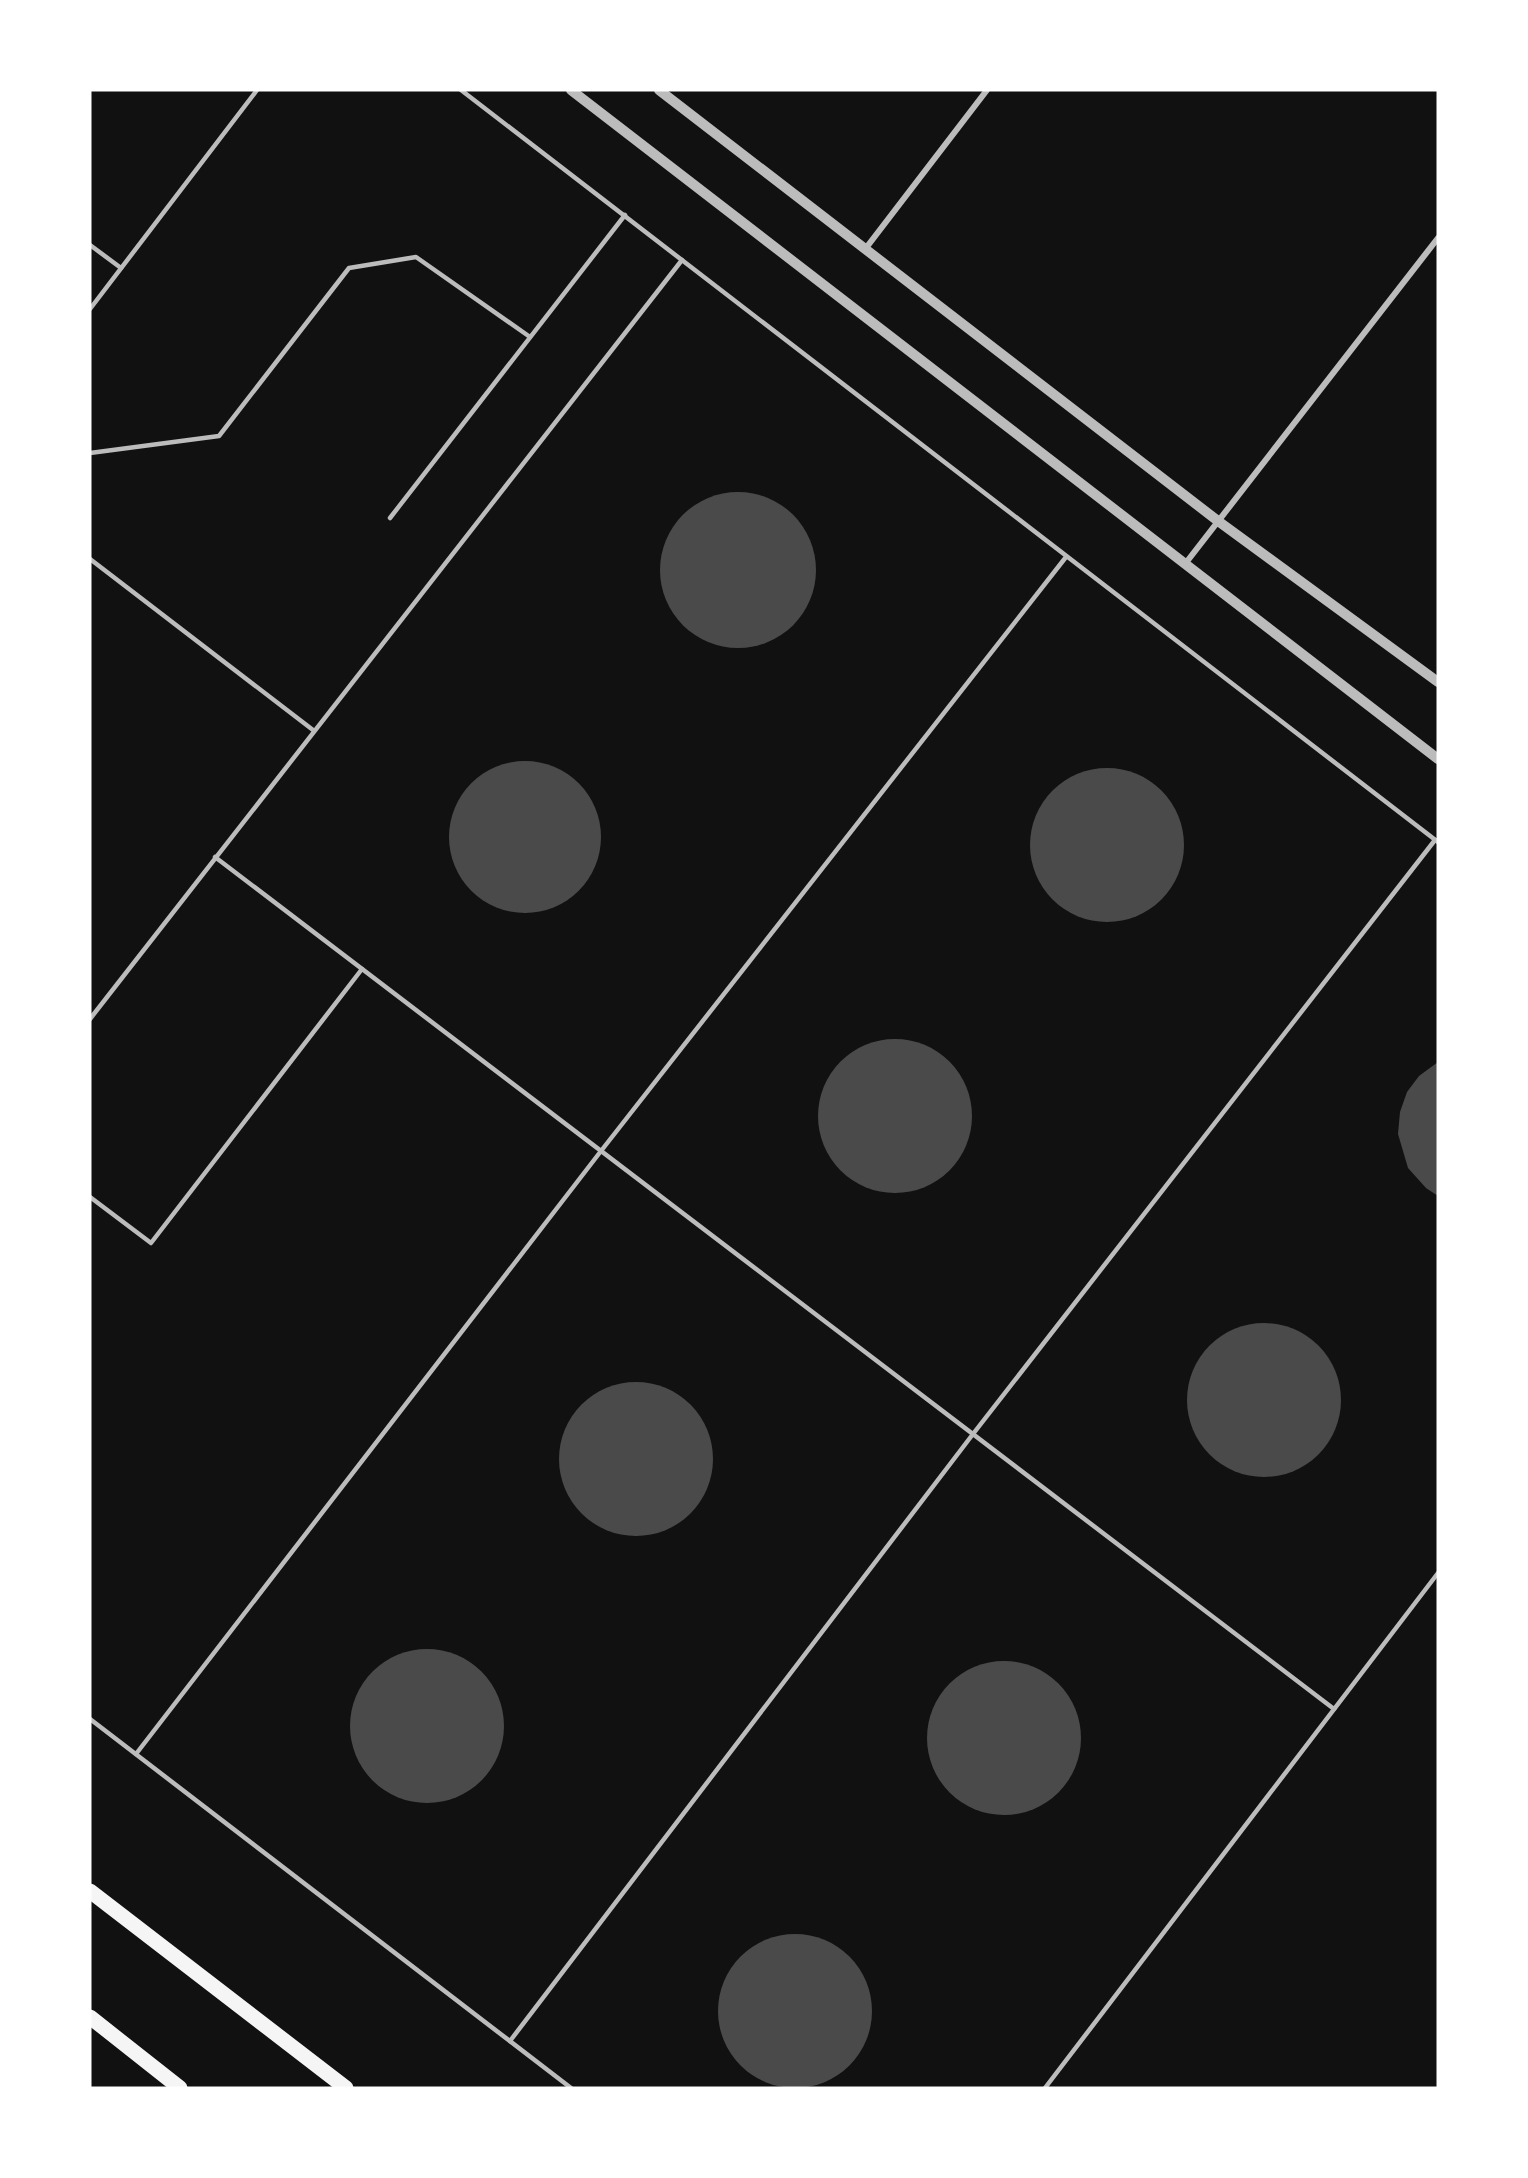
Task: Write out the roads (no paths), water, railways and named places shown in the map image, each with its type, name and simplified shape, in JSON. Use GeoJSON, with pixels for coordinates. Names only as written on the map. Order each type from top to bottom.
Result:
{"type":"FeatureCollection","features":[{"type":"Feature","properties":{"kind":"main road"},"geometry":{"type":"LineString","coordinates":[[90,1891],[346,2088]]}},
{"type":"Feature","properties":{"kind":"main road"},"geometry":{"type":"LineString","coordinates":[[90,2017],[180,2088]]}},
{"type":"Feature","properties":{"kind":"street"},"geometry":{"type":"LineString","coordinates":[[571,90],[1438,759]]}},
{"type":"Feature","properties":{"kind":"street"},"geometry":{"type":"LineString","coordinates":[[659,90],[1218,521],[1438,682]]}},
{"type":"Feature","properties":{"kind":"street"},"geometry":{"type":"LineString","coordinates":[[866,248],[987,90]]}},
{"type":"Feature","properties":{"kind":"street"},"geometry":{"type":"LineString","coordinates":[[1185,564],[1438,238]]}},
{"type":"Feature","properties":{"kind":"lane"},"geometry":{"type":"LineString","coordinates":[[90,309],[257,90]]}},
{"type":"Feature","properties":{"kind":"lane"},"geometry":{"type":"LineString","coordinates":[[461,90],[1437,841],[973,1434],[510,2041]]}},
{"type":"Feature","properties":{"kind":"lane"},"geometry":{"type":"LineString","coordinates":[[390,518],[625,215]]}},
{"type":"Feature","properties":{"kind":"lane"},"geometry":{"type":"LineString","coordinates":[[90,245],[121,268]]}},
{"type":"Feature","properties":{"kind":"lane"},"geometry":{"type":"LineString","coordinates":[[90,453],[219,436],[350,268],[416,257],[530,337]]}},
{"type":"Feature","properties":{"kind":"lane"},"geometry":{"type":"LineString","coordinates":[[90,1019],[313,730],[682,260]]}},
{"type":"Feature","properties":{"kind":"lane"},"geometry":{"type":"LineString","coordinates":[[136,1754],[601,1151],[1066,557]]}},
{"type":"Feature","properties":{"kind":"lane"},"geometry":{"type":"LineString","coordinates":[[90,559],[313,730]]}},
{"type":"Feature","properties":{"kind":"lane"},"geometry":{"type":"LineString","coordinates":[[215,857],[1334,1709]]}},
{"type":"Feature","properties":{"kind":"lane"},"geometry":{"type":"LineString","coordinates":[[90,1197],[151,1243],[362,969]]}},
{"type":"Feature","properties":{"kind":"lane"},"geometry":{"type":"LineString","coordinates":[[1045,2088],[1438,1573]]}},
{"type":"Feature","properties":{"kind":"lane"},"geometry":{"type":"LineString","coordinates":[[90,1719],[571,2088]]}}]}
